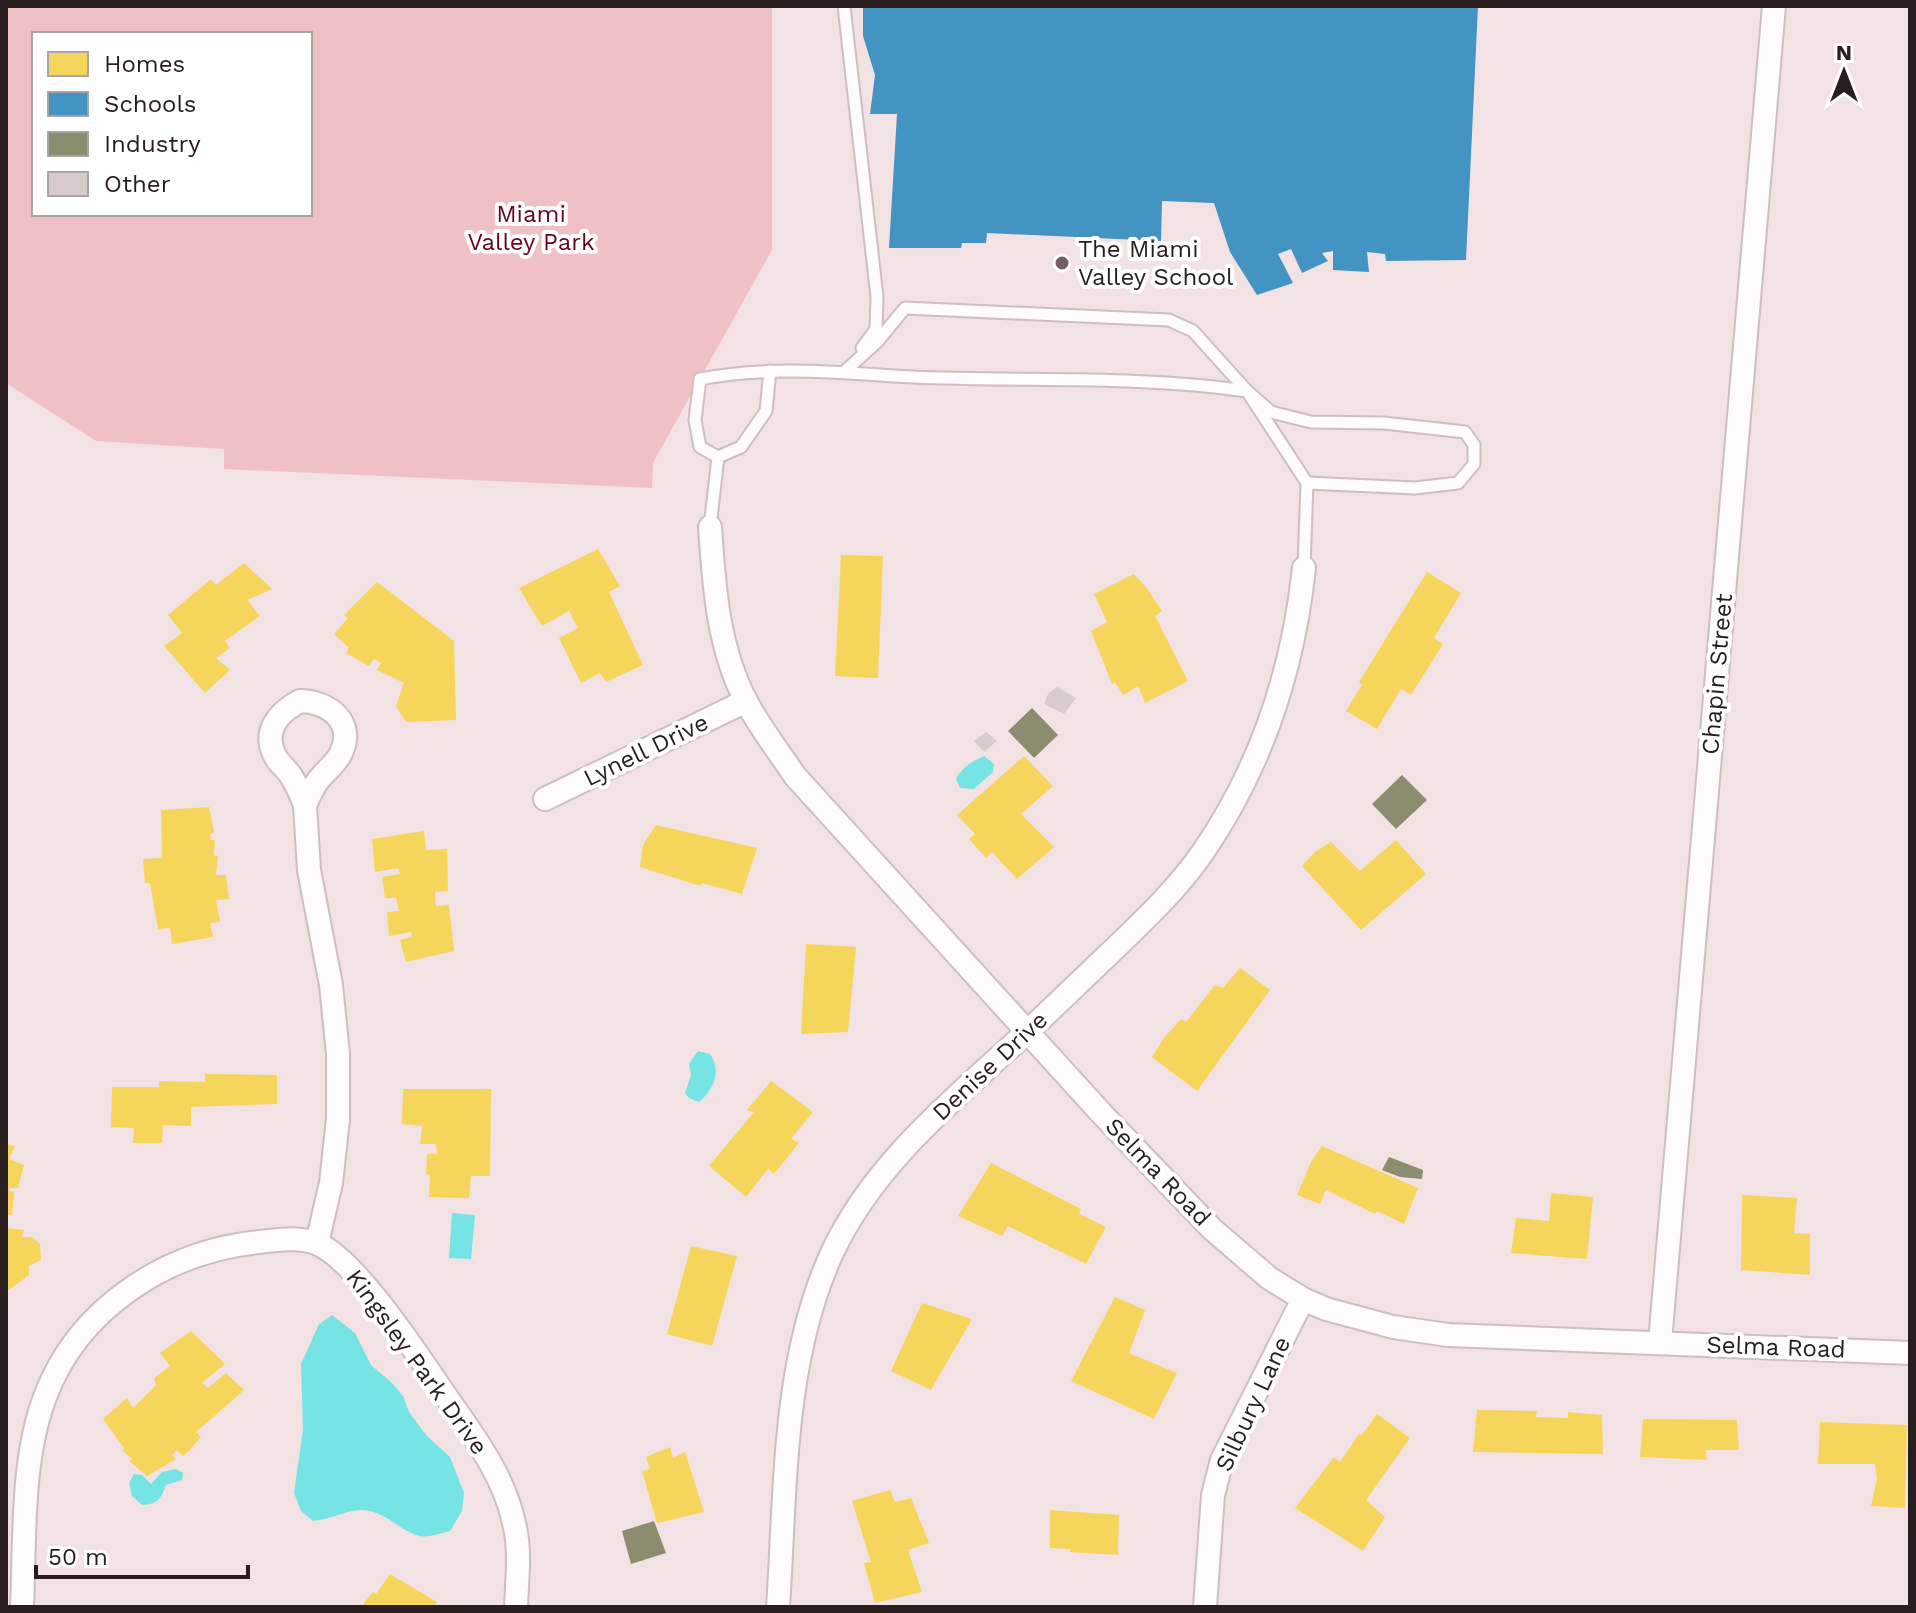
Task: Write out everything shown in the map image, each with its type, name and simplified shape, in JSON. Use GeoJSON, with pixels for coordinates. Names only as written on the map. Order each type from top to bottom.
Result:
{"type":"FeatureCollection","features":[{"type":"Feature","properties":{"kind":"street","name":"Chapin Street"},"geometry":{"type":"LineString","coordinates":[[1660,1342],[1774,6]]}},
{"type":"Feature","properties":{"kind":"street","name":"Selma Road"},"geometry":{"type":"LineString","coordinates":[[710,527],[720,624],[732,668],[746,701],[795,776],[1102,1114],[1212,1229],[1269,1278],[1326,1309],[1393,1327],[1448,1335],[1910,1353]]}},
{"type":"Feature","properties":{"kind":"street","name":"Denise Drive"},"geometry":{"type":"LineString","coordinates":[[778,1607],[799,1361],[814,1298],[832,1253],[861,1203],[895,1157],[945,1105],[1028,1032],[1165,900],[1203,852],[1242,788],[1268,732],[1287,670],[1304,568]]}},
{"type":"Feature","properties":{"kind":"street","name":"Lynell Drive"},"geometry":{"type":"LineString","coordinates":[[545,799],[746,701]]}},
{"type":"Feature","properties":{"kind":"street"},"geometry":{"type":"LineString","coordinates":[[22,1607],[32,1446],[45,1397],[65,1357],[90,1324],[122,1294],[160,1270],[199,1253],[292,1238],[317,1243],[331,1183],[338,1119],[338,1054],[331,985],[309,870],[305,805]]}},
{"type":"Feature","properties":{"kind":"street","name":"Kingsley Park Drive"},"geometry":{"type":"LineString","coordinates":[[317,1243],[355,1272],[432,1376],[503,1485],[515,1523],[518,1555],[516,1607]]}},
{"type":"Feature","properties":{"kind":"street","name":"Silbury Lane"},"geometry":{"type":"LineString","coordinates":[[1205,1607],[1213,1495],[1222,1460],[1303,1299]]}},
{"type":"Feature","properties":{"kind":"lane"},"geometry":{"type":"LineString","coordinates":[[844,6],[877,297],[876,329],[845,371]]}},
{"type":"Feature","properties":{"kind":"lane"},"geometry":{"type":"LineString","coordinates":[[845,371],[877,342],[905,308],[1169,320],[1193,331],[1247,391],[1271,412],[1311,422],[1384,423],[1465,432],[1474,445],[1474,464],[1458,483],[1415,488],[1307,483]]}},
{"type":"Feature","properties":{"kind":"lane"},"geometry":{"type":"LineString","coordinates":[[718,457],[741,447],[766,411],[770,371]]}},
{"type":"Feature","properties":{"kind":"lane"},"geometry":{"type":"LineString","coordinates":[[718,457],[700,447],[695,420],[700,379],[724,374],[845,371],[912,377],[1188,382],[1247,391],[1307,483],[1304,568]]}},
{"type":"Feature","properties":{"kind":"lane"},"geometry":{"type":"LineString","coordinates":[[710,527],[718,457]]}},
{"type":"Feature","properties":{"kind":"green space","name":"Miami Valley Park"},"geometry":{"type":"Polygon","coordinates":[[[6,6],[772,6],[772,250],[653,463],[652,488],[224,469],[224,449],[96,441],[6,383],[6,6]]]}},
{"type":"Feature","properties":{"kind":"water"},"geometry":{"type":"Polygon","coordinates":[[[984,756],[994,764],[993,772],[974,789],[960,788],[956,779],[958,775],[984,756]]]}},
{"type":"Feature","properties":{"kind":"water"},"geometry":{"type":"Polygon","coordinates":[[[698,1051],[710,1054],[716,1074],[709,1092],[699,1102],[685,1093],[691,1075],[689,1064],[698,1051]]]}},
{"type":"Feature","properties":{"kind":"water"},"geometry":{"type":"Polygon","coordinates":[[[452,1213],[475,1215],[471,1259],[449,1258],[452,1213]]]}},
{"type":"Feature","properties":{"kind":"water"},"geometry":{"type":"Polygon","coordinates":[[[332,1315],[355,1333],[371,1365],[392,1383],[427,1436],[450,1457],[464,1493],[462,1511],[450,1531],[419,1536],[370,1511],[350,1512],[313,1521],[301,1511],[294,1493],[303,1430],[301,1364],[319,1324],[332,1315]]]}},
{"type":"Feature","properties":{"kind":"water"},"geometry":{"type":"Polygon","coordinates":[[[176,1469],[183,1473],[182,1480],[166,1485],[156,1502],[142,1505],[132,1496],[129,1483],[134,1474],[142,1475],[151,1484],[162,1472],[176,1469]]]}},
{"type":"Feature","properties":{"kind":"building: Homes"},"geometry":{"type":"Polygon","coordinates":[[[598,549],[620,586],[609,592],[643,665],[606,682],[600,673],[581,683],[559,638],[578,628],[569,611],[542,626],[519,588],[598,549]]]}},
{"type":"Feature","properties":{"kind":"building: Homes"},"geometry":{"type":"Polygon","coordinates":[[[841,555],[883,556],[878,678],[835,676],[841,555]]]}},
{"type":"Feature","properties":{"kind":"building: Homes"},"geometry":{"type":"Polygon","coordinates":[[[244,563],[272,589],[247,600],[260,616],[225,641],[230,648],[216,658],[230,670],[205,693],[164,646],[182,633],[168,615],[211,579],[216,585],[244,563]]]}},
{"type":"Feature","properties":{"kind":"building: Homes"},"geometry":{"type":"Polygon","coordinates":[[[1427,572],[1461,593],[1434,638],[1443,644],[1411,695],[1401,689],[1377,729],[1346,711],[1362,685],[1359,682],[1427,572]]]}},
{"type":"Feature","properties":{"kind":"building: Homes"},"geometry":{"type":"Polygon","coordinates":[[[1134,574],[1162,611],[1155,616],[1188,681],[1145,703],[1138,686],[1123,695],[1115,682],[1112,684],[1091,631],[1107,622],[1094,594],[1134,574]]]}},
{"type":"Feature","properties":{"kind":"building: Homes"},"geometry":{"type":"Polygon","coordinates":[[[377,582],[454,641],[456,720],[406,722],[396,706],[404,683],[377,670],[381,663],[374,659],[369,666],[346,653],[349,648],[334,634],[348,618],[344,615],[377,582]]]}},
{"type":"Feature","properties":{"kind":"building: Homes"},"geometry":{"type":"Polygon","coordinates":[[[1024,756],[1053,786],[1021,814],[1054,847],[1017,879],[992,852],[986,858],[969,839],[975,834],[957,815],[1024,756]]]}},
{"type":"Feature","properties":{"kind":"building: Homes"},"geometry":{"type":"Polygon","coordinates":[[[209,807],[214,832],[210,834],[211,840],[215,840],[214,855],[218,856],[216,875],[226,875],[229,899],[216,900],[220,922],[210,923],[213,937],[172,944],[170,928],[158,929],[150,883],[145,883],[143,859],[162,858],[161,810],[209,807]]]}},
{"type":"Feature","properties":{"kind":"building: Homes"},"geometry":{"type":"Polygon","coordinates":[[[656,825],[757,848],[742,894],[702,883],[700,886],[640,867],[643,845],[656,825]]]}},
{"type":"Feature","properties":{"kind":"building: Homes"},"geometry":{"type":"Polygon","coordinates":[[[424,831],[426,850],[447,849],[448,891],[435,892],[436,906],[449,905],[454,951],[406,962],[400,940],[412,937],[411,932],[389,936],[387,912],[399,911],[396,898],[385,898],[382,877],[400,874],[398,868],[375,872],[372,839],[424,831]]]}},
{"type":"Feature","properties":{"kind":"building: Homes"},"geometry":{"type":"Polygon","coordinates":[[[1396,840],[1426,874],[1361,930],[1302,866],[1315,852],[1331,842],[1360,871],[1396,840]]]}},
{"type":"Feature","properties":{"kind":"building: Homes"},"geometry":{"type":"Polygon","coordinates":[[[806,944],[856,947],[848,1032],[801,1034],[806,944]]]}},
{"type":"Feature","properties":{"kind":"building: Homes"},"geometry":{"type":"Polygon","coordinates":[[[1240,968],[1270,990],[1197,1091],[1152,1057],[1181,1019],[1186,1022],[1215,985],[1223,988],[1240,968]]]}},
{"type":"Feature","properties":{"kind":"building: Homes"},"geometry":{"type":"Polygon","coordinates":[[[205,1074],[277,1075],[277,1104],[191,1107],[191,1126],[163,1125],[162,1143],[133,1143],[134,1128],[111,1127],[112,1087],[159,1087],[159,1081],[205,1082],[205,1074]]]}},
{"type":"Feature","properties":{"kind":"building: Homes"},"geometry":{"type":"Polygon","coordinates":[[[771,1081],[813,1112],[791,1139],[799,1143],[774,1174],[768,1169],[746,1197],[709,1166],[754,1112],[747,1110],[771,1081]]]}},
{"type":"Feature","properties":{"kind":"building: Homes"},"geometry":{"type":"Polygon","coordinates":[[[403,1089],[491,1089],[490,1176],[471,1176],[469,1198],[429,1197],[427,1154],[437,1154],[436,1144],[420,1144],[422,1126],[402,1124],[403,1089]]]}},
{"type":"Feature","properties":{"kind":"building: Homes"},"geometry":{"type":"Polygon","coordinates":[[[6,1144],[15,1146],[9,1159],[24,1165],[18,1188],[10,1188],[9,1191],[14,1192],[12,1215],[6,1215],[6,1144]]]}},
{"type":"Feature","properties":{"kind":"building: Homes"},"geometry":{"type":"Polygon","coordinates":[[[1322,1146],[1418,1188],[1404,1224],[1377,1211],[1375,1214],[1326,1190],[1320,1204],[1297,1195],[1311,1162],[1322,1146]]]}},
{"type":"Feature","properties":{"kind":"building: Homes"},"geometry":{"type":"Polygon","coordinates":[[[991,1163],[1081,1209],[1079,1214],[1106,1227],[1086,1264],[1008,1226],[1002,1236],[958,1216],[991,1163]]]}},
{"type":"Feature","properties":{"kind":"building: Homes"},"geometry":{"type":"Polygon","coordinates":[[[1551,1193],[1593,1197],[1587,1259],[1511,1253],[1516,1218],[1549,1221],[1551,1193]]]}},
{"type":"Feature","properties":{"kind":"building: Homes"},"geometry":{"type":"Polygon","coordinates":[[[1742,1195],[1797,1198],[1794,1233],[1810,1234],[1810,1275],[1741,1270],[1742,1195]]]}},
{"type":"Feature","properties":{"kind":"building: Homes"},"geometry":{"type":"Polygon","coordinates":[[[6,1228],[24,1230],[22,1237],[32,1237],[40,1244],[41,1260],[29,1266],[29,1275],[6,1292],[6,1228]]]}},
{"type":"Feature","properties":{"kind":"building: Homes"},"geometry":{"type":"Polygon","coordinates":[[[691,1246],[737,1256],[712,1346],[667,1334],[691,1246]]]}},
{"type":"Feature","properties":{"kind":"building: Homes"},"geometry":{"type":"Polygon","coordinates":[[[1115,1297],[1145,1310],[1129,1353],[1177,1373],[1154,1419],[1071,1381],[1115,1297]]]}},
{"type":"Feature","properties":{"kind":"building: Homes"},"geometry":{"type":"Polygon","coordinates":[[[922,1303],[972,1319],[931,1390],[891,1371],[922,1303]]]}},
{"type":"Feature","properties":{"kind":"building: Homes"},"geometry":{"type":"Polygon","coordinates":[[[191,1331],[225,1364],[202,1383],[208,1388],[226,1373],[244,1390],[196,1432],[201,1437],[189,1451],[183,1456],[177,1450],[172,1455],[176,1459],[147,1476],[129,1461],[132,1459],[122,1450],[124,1448],[103,1419],[127,1398],[133,1408],[156,1385],[154,1378],[170,1366],[160,1353],[191,1331]]]}},
{"type":"Feature","properties":{"kind":"building: Homes"},"geometry":{"type":"Polygon","coordinates":[[[1477,1410],[1537,1411],[1536,1417],[1568,1418],[1568,1412],[1602,1415],[1603,1454],[1473,1452],[1477,1410]]]}},
{"type":"Feature","properties":{"kind":"building: Homes"},"geometry":{"type":"Polygon","coordinates":[[[1377,1414],[1410,1438],[1366,1500],[1385,1517],[1363,1551],[1295,1508],[1334,1457],[1340,1462],[1377,1414]]]}},
{"type":"Feature","properties":{"kind":"building: Homes"},"geometry":{"type":"Polygon","coordinates":[[[1643,1419],[1737,1420],[1739,1450],[1706,1450],[1707,1460],[1640,1457],[1643,1419]]]}},
{"type":"Feature","properties":{"kind":"building: Homes"},"geometry":{"type":"Polygon","coordinates":[[[1820,1422],[1907,1425],[1905,1508],[1871,1506],[1877,1478],[1875,1464],[1818,1464],[1820,1422]]]}},
{"type":"Feature","properties":{"kind":"building: Homes"},"geometry":{"type":"Polygon","coordinates":[[[670,1447],[673,1458],[685,1452],[704,1512],[657,1523],[642,1471],[650,1469],[646,1457],[670,1447]]]}},
{"type":"Feature","properties":{"kind":"building: Homes"},"geometry":{"type":"Polygon","coordinates":[[[890,1490],[895,1502],[911,1498],[929,1543],[908,1550],[922,1592],[875,1603],[864,1563],[871,1562],[852,1501],[890,1490]]]}},
{"type":"Feature","properties":{"kind":"building: Homes"},"geometry":{"type":"Polygon","coordinates":[[[1050,1510],[1119,1515],[1118,1555],[1050,1548],[1050,1510]]]}},
{"type":"Feature","properties":{"kind":"building: Homes"},"geometry":{"type":"Polygon","coordinates":[[[390,1574],[437,1602],[434,1607],[366,1607],[363,1604],[373,1592],[376,1594],[390,1574]]]}},
{"type":"Feature","properties":{"kind":"building: Schools","name":"The Miami Valley School"},"geometry":{"type":"Polygon","coordinates":[[[863,6],[1478,6],[1466,260],[1386,261],[1385,254],[1367,252],[1369,272],[1333,270],[1333,251],[1322,253],[1328,261],[1302,273],[1291,249],[1278,254],[1293,283],[1257,295],[1230,252],[1214,203],[1162,201],[1161,241],[987,233],[986,243],[962,243],[961,248],[889,248],[897,114],[870,114],[875,75],[863,36],[863,6]]]}},
{"type":"Feature","properties":{"kind":"building: Industry"},"geometry":{"type":"Polygon","coordinates":[[[1032,708],[1058,735],[1034,758],[1008,731],[1032,708]]]}},
{"type":"Feature","properties":{"kind":"building: Industry"},"geometry":{"type":"Polygon","coordinates":[[[1402,775],[1427,800],[1396,829],[1372,804],[1402,775]]]}},
{"type":"Feature","properties":{"kind":"building: Industry"},"geometry":{"type":"Polygon","coordinates":[[[1389,1157],[1423,1170],[1422,1179],[1400,1177],[1382,1170],[1389,1157]]]}},
{"type":"Feature","properties":{"kind":"building: Industry"},"geometry":{"type":"Polygon","coordinates":[[[654,1521],[666,1553],[631,1564],[622,1531],[654,1521]]]}},
{"type":"Feature","properties":{"kind":"building: Other"},"geometry":{"type":"Polygon","coordinates":[[[1057,687],[1076,698],[1064,714],[1044,704],[1048,694],[1057,687]]]}},
{"type":"Feature","properties":{"kind":"building: Other"},"geometry":{"type":"Polygon","coordinates":[[[986,732],[997,741],[984,752],[974,741],[986,732]]]}},
{"type":"Feature","properties":{"kind":"place","name":"The Miami Valley School"},"geometry":{"type":"Point","coordinates":[1062,263]}}]}
